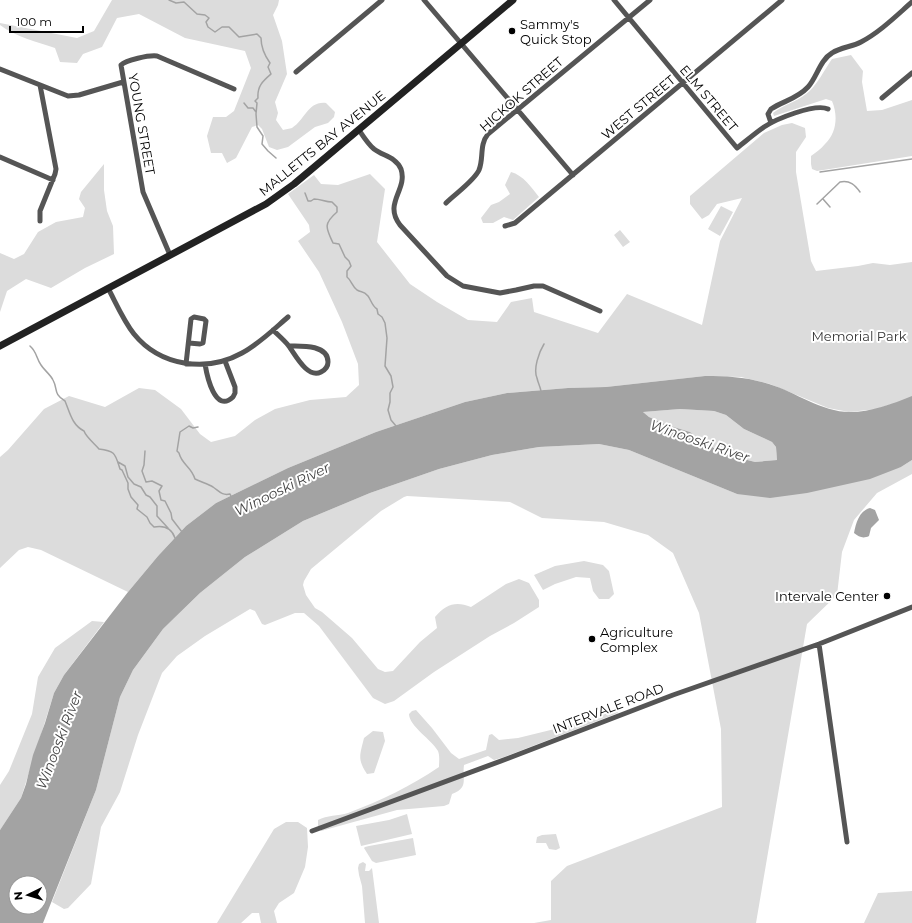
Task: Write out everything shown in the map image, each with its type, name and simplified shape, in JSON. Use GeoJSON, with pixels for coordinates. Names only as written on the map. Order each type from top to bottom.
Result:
{"type":"FeatureCollection","features":[{"type":"Feature","properties":{"kind":"street"},"geometry":{"type":"LineString","coordinates":[[296,72],[382,0]]}},
{"type":"Feature","properties":{"kind":"street"},"geometry":{"type":"LineString","coordinates":[[424,0],[573,175]]}},
{"type":"Feature","properties":{"kind":"street","name":"MALLETTS BAY AVENUE"},"geometry":{"type":"LineString","coordinates":[[0,346],[266,204],[294,184],[513,0]]}},
{"type":"Feature","properties":{"kind":"street","name":"ELM STREET"},"geometry":{"type":"LineString","coordinates":[[614,0],[737,148],[771,123],[815,108],[824,107],[828,109]]}},
{"type":"Feature","properties":{"kind":"street","name":"HICKOK STREET"},"geometry":{"type":"LineString","coordinates":[[446,203],[476,174],[480,165],[482,146],[485,138],[650,0]]}},
{"type":"Feature","properties":{"kind":"street","name":"WEST STREET"},"geometry":{"type":"LineString","coordinates":[[506,226],[515,223],[782,0]]}},
{"type":"Feature","properties":{"kind":"street"},"geometry":{"type":"LineString","coordinates":[[771,123],[768,114],[770,109],[792,99],[802,92],[812,82],[829,55],[837,50],[864,41],[912,2]]}},
{"type":"Feature","properties":{"kind":"street","name":"YOUNG STREET"},"geometry":{"type":"LineString","coordinates":[[170,255],[143,192],[121,67],[122,64],[154,56],[162,58],[234,89]]}},
{"type":"Feature","properties":{"kind":"street"},"geometry":{"type":"LineString","coordinates":[[0,69],[71,96],[124,82]]}},
{"type":"Feature","properties":{"kind":"street"},"geometry":{"type":"LineString","coordinates":[[882,98],[912,74]]}},
{"type":"Feature","properties":{"kind":"street"},"geometry":{"type":"LineString","coordinates":[[40,85],[56,166],[56,172],[40,211],[40,221]]}},
{"type":"Feature","properties":{"kind":"street"},"geometry":{"type":"LineString","coordinates":[[359,130],[374,148],[397,162],[401,169],[402,177],[394,205],[394,216],[452,280],[470,288],[500,293],[534,286],[543,286],[600,311]]}},
{"type":"Feature","properties":{"kind":"street"},"geometry":{"type":"LineString","coordinates":[[0,157],[53,180]]}},
{"type":"Feature","properties":{"kind":"street"},"geometry":{"type":"LineString","coordinates":[[108,288],[127,325],[142,342],[160,355],[186,364],[205,364],[224,361],[245,351],[288,317]]}},
{"type":"Feature","properties":{"kind":"street"},"geometry":{"type":"LineString","coordinates":[[186,364],[192,318],[204,319],[206,321],[203,343],[189,343]]}},
{"type":"Feature","properties":{"kind":"street"},"geometry":{"type":"LineString","coordinates":[[273,330],[289,346],[301,364],[308,370],[317,373],[322,372],[326,368],[327,360],[325,355],[319,350],[309,347],[289,346]]}},
{"type":"Feature","properties":{"kind":"street"},"geometry":{"type":"LineString","coordinates":[[205,364],[208,379],[215,396],[226,402],[233,397],[236,389],[224,361]]}},
{"type":"Feature","properties":{"kind":"street","name":"INTERVALE ROAD"},"geometry":{"type":"LineString","coordinates":[[312,831],[673,695],[819,644],[912,607]]}},
{"type":"Feature","properties":{"kind":"street"},"geometry":{"type":"LineString","coordinates":[[819,644],[847,842]]}},
{"type":"Feature","properties":{"kind":"green space"},"geometry":{"type":"Polygon","coordinates":[[[112,0],[279,0],[273,15],[282,41],[287,74],[275,102],[278,113],[276,120],[283,130],[292,128],[311,108],[320,103],[326,103],[335,112],[334,117],[328,123],[315,127],[288,147],[277,150],[269,147],[262,129],[258,125],[252,127],[236,158],[227,163],[222,153],[211,153],[207,136],[213,117],[226,117],[234,111],[251,68],[245,51],[185,38],[139,14],[117,18],[102,47],[83,54],[77,63],[60,62],[55,48],[20,36],[0,25],[0,23],[77,38],[94,31],[112,0]]]}},
{"type":"Feature","properties":{"kind":"green space"},"geometry":{"type":"Polygon","coordinates":[[[851,55],[863,71],[862,82],[867,111],[882,110],[912,100],[912,156],[817,171],[812,169],[811,156],[829,140],[832,135],[836,118],[832,101],[826,99],[774,116],[773,113],[810,91],[832,59],[851,55]]]}},
{"type":"Feature","properties":{"kind":"green space","name":"Memorial Park"},"geometry":{"type":"Polygon","coordinates":[[[792,123],[805,128],[806,137],[796,152],[796,172],[811,261],[816,271],[873,263],[890,265],[912,262],[912,401],[888,405],[877,409],[849,412],[828,408],[770,384],[741,377],[705,376],[606,387],[568,388],[507,393],[465,402],[376,432],[288,468],[216,503],[186,526],[158,556],[128,592],[41,550],[28,547],[19,550],[0,568],[0,457],[44,409],[69,396],[105,407],[139,388],[155,390],[181,409],[200,434],[211,442],[235,436],[255,420],[275,409],[310,400],[346,397],[359,385],[358,364],[342,322],[319,272],[298,241],[310,232],[309,225],[288,194],[314,175],[321,184],[338,185],[370,174],[385,189],[377,242],[410,284],[468,320],[497,322],[511,302],[532,298],[534,312],[598,333],[627,294],[702,325],[720,241],[742,198],[717,204],[709,215],[702,219],[690,204],[690,196],[764,133],[782,125],[792,123]]]}},
{"type":"Feature","properties":{"kind":"green space"},"geometry":{"type":"Polygon","coordinates":[[[104,164],[104,190],[107,211],[113,226],[114,254],[85,268],[51,288],[26,279],[7,291],[0,312],[0,253],[14,259],[24,254],[38,232],[56,222],[83,217],[85,208],[79,199],[81,192],[104,164]]]}},
{"type":"Feature","properties":{"kind":"green space"},"geometry":{"type":"Polygon","coordinates":[[[511,172],[523,179],[539,197],[513,220],[504,217],[493,223],[483,223],[481,218],[491,205],[499,202],[510,194],[505,185],[511,172]]]}},
{"type":"Feature","properties":{"kind":"green space"},"geometry":{"type":"Polygon","coordinates":[[[721,206],[733,212],[720,236],[708,229],[721,206]]]}},
{"type":"Feature","properties":{"kind":"green space"},"geometry":{"type":"Polygon","coordinates":[[[620,230],[630,242],[623,247],[614,235],[620,230]]]}},
{"type":"Feature","properties":{"kind":"green space"},"geometry":{"type":"Polygon","coordinates":[[[680,409],[714,411],[726,415],[744,429],[772,442],[776,447],[777,460],[755,462],[728,455],[708,445],[690,432],[667,425],[649,417],[643,412],[680,409]]]}},
{"type":"Feature","properties":{"kind":"green space"},"geometry":{"type":"Polygon","coordinates":[[[599,444],[629,450],[737,494],[901,467],[912,460],[912,474],[877,493],[854,520],[842,552],[837,595],[807,624],[756,923],[534,923],[551,920],[551,881],[567,866],[722,807],[721,729],[699,613],[673,553],[648,535],[604,522],[542,518],[510,502],[407,496],[381,511],[311,569],[303,585],[306,595],[315,608],[322,612],[352,638],[378,669],[385,672],[393,671],[420,642],[437,628],[435,617],[443,609],[456,604],[471,607],[506,584],[519,579],[529,583],[539,600],[539,607],[434,672],[394,701],[385,704],[373,698],[319,626],[304,613],[295,613],[265,625],[262,624],[255,611],[250,609],[205,636],[177,656],[162,673],[138,735],[120,792],[101,827],[91,884],[68,908],[64,909],[52,902],[96,790],[120,697],[133,670],[163,629],[200,593],[245,557],[303,521],[370,493],[439,469],[492,455],[539,447],[599,444]]]}},
{"type":"Feature","properties":{"kind":"green space"},"geometry":{"type":"Polygon","coordinates":[[[584,561],[603,565],[609,571],[614,594],[609,599],[599,599],[593,591],[590,578],[576,577],[543,590],[534,575],[555,566],[584,561]]]}},
{"type":"Feature","properties":{"kind":"green space"},"geometry":{"type":"Polygon","coordinates":[[[92,621],[104,622],[64,675],[54,693],[21,798],[0,830],[0,785],[9,771],[32,714],[38,677],[55,648],[92,621]]]}},
{"type":"Feature","properties":{"kind":"green space"},"geometry":{"type":"Polygon","coordinates":[[[615,708],[618,713],[504,757],[494,760],[488,756],[464,765],[463,786],[461,789],[452,794],[449,804],[444,806],[397,810],[321,831],[318,827],[318,820],[325,817],[348,813],[395,793],[439,767],[438,751],[410,719],[409,714],[412,711],[416,710],[451,753],[459,759],[486,750],[489,735],[492,734],[499,740],[518,738],[571,725],[615,708]]]}},
{"type":"Feature","properties":{"kind":"green space"},"geometry":{"type":"Polygon","coordinates":[[[373,731],[383,732],[385,741],[374,773],[367,774],[360,757],[364,738],[373,731]]]}},
{"type":"Feature","properties":{"kind":"green space"},"geometry":{"type":"Polygon","coordinates":[[[407,814],[412,834],[361,846],[356,826],[389,820],[407,814]]]}},
{"type":"Feature","properties":{"kind":"green space"},"geometry":{"type":"Polygon","coordinates":[[[286,822],[298,822],[307,828],[308,847],[305,867],[294,893],[279,903],[274,911],[277,923],[261,923],[259,913],[252,913],[241,923],[217,923],[274,829],[286,822]]]}},
{"type":"Feature","properties":{"kind":"green space"},"geometry":{"type":"Polygon","coordinates":[[[556,834],[560,848],[556,850],[549,849],[546,843],[536,843],[537,837],[556,834]]]}},
{"type":"Feature","properties":{"kind":"green space"},"geometry":{"type":"Polygon","coordinates":[[[413,838],[416,855],[376,863],[372,861],[364,848],[369,846],[413,838]]]}},
{"type":"Feature","properties":{"kind":"green space"},"geometry":{"type":"Polygon","coordinates":[[[363,862],[366,864],[365,871],[369,871],[372,868],[379,923],[365,923],[362,886],[358,868],[359,864],[363,862]]]}},
{"type":"Feature","properties":{"kind":"green space"},"geometry":{"type":"Polygon","coordinates":[[[912,891],[912,923],[864,923],[878,893],[912,891]]]}},
{"type":"Feature","properties":{"kind":"water","name":"Winooski River"},"geometry":{"type":"Polygon","coordinates":[[[705,376],[737,377],[769,384],[829,409],[850,412],[874,409],[912,396],[912,460],[901,467],[870,479],[807,493],[770,498],[737,494],[629,450],[599,444],[539,447],[492,455],[439,469],[370,493],[303,521],[245,557],[200,593],[163,629],[133,670],[120,697],[96,790],[48,910],[48,875],[8,875],[8,915],[46,915],[43,923],[0,923],[0,830],[21,798],[33,755],[54,693],[64,675],[128,592],[158,556],[186,526],[216,503],[288,468],[376,432],[465,402],[507,393],[568,388],[606,387],[705,376]],[[680,409],[643,412],[649,417],[667,425],[690,432],[708,445],[728,455],[755,462],[777,460],[776,447],[772,442],[744,429],[726,415],[714,411],[680,409]]]}},
{"type":"Feature","properties":{"kind":"water"},"geometry":{"type":"Polygon","coordinates":[[[870,508],[875,510],[879,520],[871,528],[869,536],[858,536],[854,533],[859,518],[863,512],[870,508]]]}},
{"type":"Feature","properties":{"kind":"waterway"},"geometry":{"type":"LineString","coordinates":[[169,0],[176,3],[184,2],[197,14],[205,15],[209,18],[206,22],[208,27],[215,32],[222,27],[229,27],[239,37],[257,34],[261,38],[266,57],[270,63],[268,67],[271,74],[261,84],[258,90],[258,98],[255,101],[257,103],[257,127],[263,136],[262,144],[276,158]]}},
{"type":"Feature","properties":{"kind":"waterway"},"geometry":{"type":"LineString","coordinates":[[244,103],[248,108],[253,108],[256,112]]}},
{"type":"Feature","properties":{"kind":"waterway"},"geometry":{"type":"LineString","coordinates":[[820,172],[912,159]]}},
{"type":"Feature","properties":{"kind":"waterway"},"geometry":{"type":"LineString","coordinates":[[817,204],[840,182],[852,184],[860,192]]}},
{"type":"Feature","properties":{"kind":"waterway"},"geometry":{"type":"LineString","coordinates":[[305,193],[308,201],[319,199],[332,202],[337,207],[337,212],[329,220],[327,230],[333,243],[339,244],[345,257],[349,261],[351,266],[347,271],[347,277],[357,290],[364,292],[368,296],[385,323],[387,338],[385,366],[391,376],[393,387],[390,393],[388,410],[391,420],[396,426]]}},
{"type":"Feature","properties":{"kind":"waterway"},"geometry":{"type":"LineString","coordinates":[[823,199],[830,207]]}},
{"type":"Feature","properties":{"kind":"waterway"},"geometry":{"type":"LineString","coordinates":[[541,391],[536,374],[536,365],[540,351],[544,344]]}},
{"type":"Feature","properties":{"kind":"waterway"},"geometry":{"type":"LineString","coordinates":[[30,346],[41,365],[52,378],[57,394],[65,401],[72,418],[77,425],[99,449],[112,452],[116,457],[120,469],[122,470],[128,483],[128,489],[131,497],[138,505],[137,509],[147,517],[154,527],[168,528],[175,538]]}},
{"type":"Feature","properties":{"kind":"waterway"},"geometry":{"type":"LineString","coordinates":[[198,427],[193,428],[189,426],[180,432],[177,451],[195,479],[211,486],[223,494],[230,494],[231,496]]}},
{"type":"Feature","properties":{"kind":"waterway"},"geometry":{"type":"LineString","coordinates":[[145,451],[142,471],[146,482],[152,481],[162,486],[159,491],[161,500],[165,501],[171,513],[172,519],[182,532]]}},
{"type":"Feature","properties":{"kind":"waterway"},"geometry":{"type":"LineString","coordinates":[[118,462],[125,466],[128,477],[134,484],[141,487],[146,495],[150,497],[157,506],[157,516],[168,528]]}},
{"type":"Feature","properties":{"kind":"place","name":"Sammy's Quick Stop"},"geometry":{"type":"Point","coordinates":[512,31]}},
{"type":"Feature","properties":{"kind":"place","name":"Intervale Center"},"geometry":{"type":"Point","coordinates":[887,596]}},
{"type":"Feature","properties":{"kind":"place","name":"Agriculture Complex"},"geometry":{"type":"Point","coordinates":[592,639]}}]}
